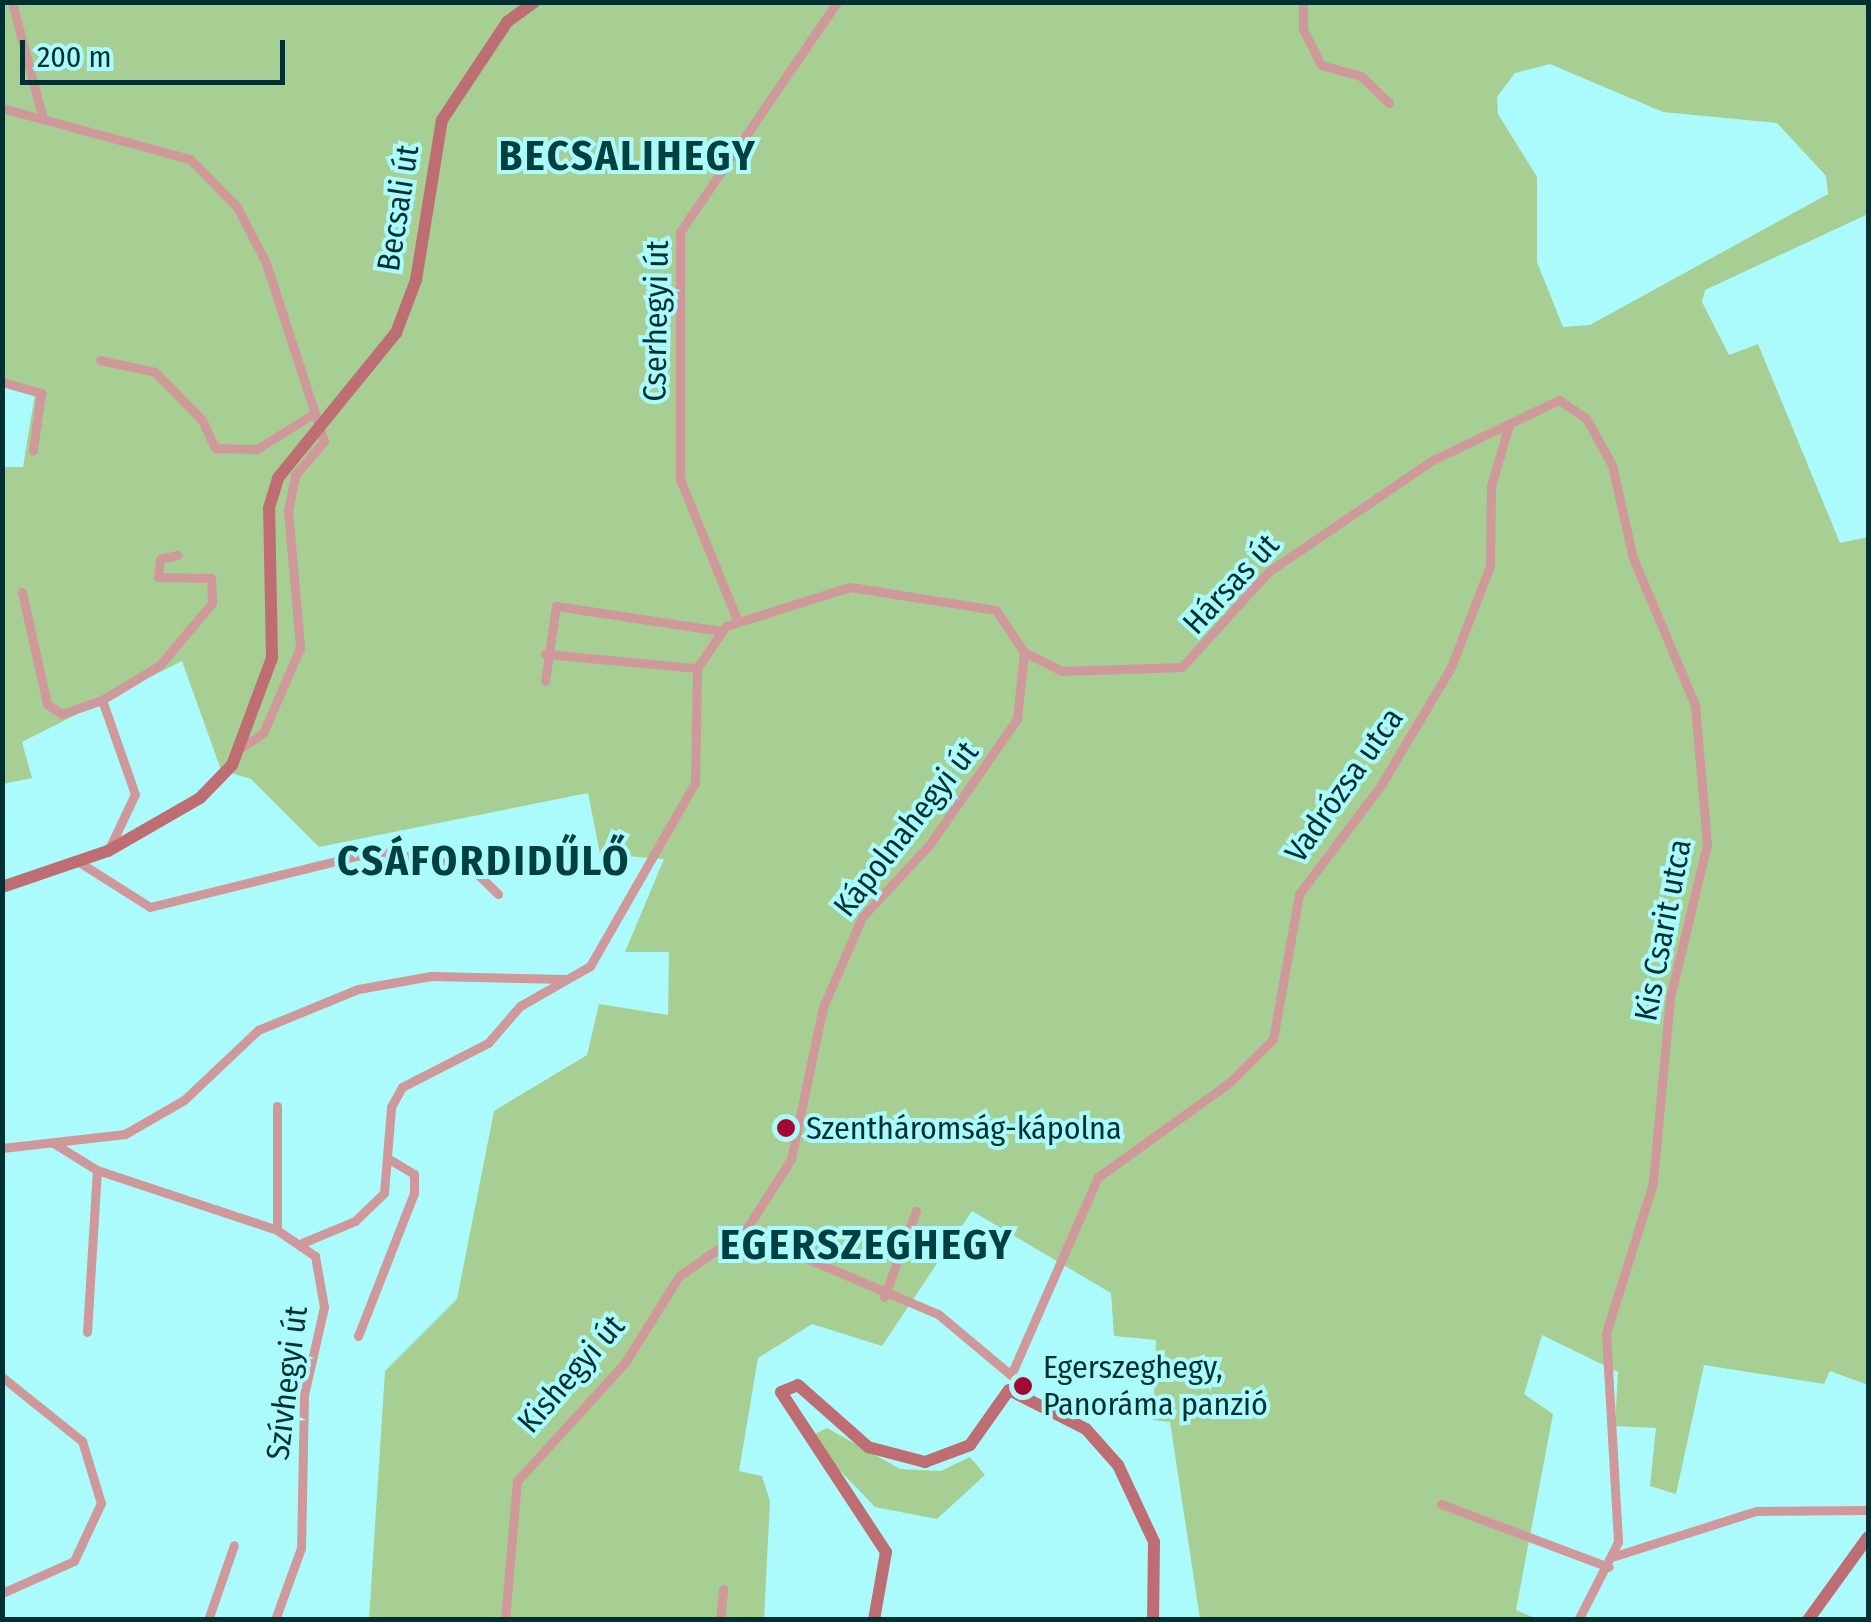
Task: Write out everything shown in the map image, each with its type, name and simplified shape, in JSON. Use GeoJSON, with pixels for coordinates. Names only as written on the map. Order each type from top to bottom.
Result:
{"type":"FeatureCollection","features":[{"type":"Feature","properties":{"kind":"main road","name":"Becsali út"},"geometry":{"type":"LineString","coordinates":[[2,887],[82,864],[200,798],[241,748],[272,658],[272,494],[313,420],[396,333],[421,257],[436,136],[518,6],[535,2]]}},
{"type":"Feature","properties":{"kind":"main road"},"geometry":{"type":"LineString","coordinates":[[874,1620],[887,1575],[880,1539],[781,1392],[802,1387],[856,1440],[925,1462],[970,1445],[1008,1384],[1086,1429],[1118,1464],[1154,1542],[1153,1620]]}},
{"type":"Feature","properties":{"kind":"main road"},"geometry":{"type":"LineString","coordinates":[[1808,1620],[1868,1537]]}},
{"type":"Feature","properties":{"kind":"street"},"geometry":{"type":"LineString","coordinates":[[12,2],[43,119]]}},
{"type":"Feature","properties":{"kind":"street","name":"Cserhegyi út"},"geometry":{"type":"LineString","coordinates":[[736,617],[680,478],[677,249],[684,218],[837,2]]}},
{"type":"Feature","properties":{"kind":"street"},"geometry":{"type":"LineString","coordinates":[[1303,2],[1303,28],[1322,65],[1361,76],[1389,102]]}},
{"type":"Feature","properties":{"kind":"street"},"geometry":{"type":"LineString","coordinates":[[2,108],[205,168],[266,263],[313,420],[257,449],[215,448],[202,420],[154,372],[100,360]]}},
{"type":"Feature","properties":{"kind":"street"},"geometry":{"type":"LineString","coordinates":[[2,382],[41,393],[33,450]]}},
{"type":"Feature","properties":{"kind":"street","name":"Kis Csarit utca"},"geometry":{"type":"LineString","coordinates":[[1510,425],[1560,400],[1586,418],[1612,466],[1632,558],[1703,745],[1708,844],[1670,998],[1654,1183],[1606,1332],[1615,1556]]}},
{"type":"Feature","properties":{"kind":"street","name":"Becsali út"},"geometry":{"type":"LineString","coordinates":[[241,748],[263,733],[300,648],[288,510],[302,464],[323,446],[313,420]]}},
{"type":"Feature","properties":{"kind":"street","name":"Hársas út"},"geometry":{"type":"LineString","coordinates":[[1024,652],[1062,671],[1182,667],[1303,544],[1433,460],[1510,425]]}},
{"type":"Feature","properties":{"kind":"street","name":"Vadrózsa utca"},"geometry":{"type":"LineString","coordinates":[[1008,1384],[1038,1326],[1098,1178],[1230,1082],[1273,1039],[1298,894],[1381,785],[1450,668],[1490,566],[1491,486],[1510,425]]}},
{"type":"Feature","properties":{"kind":"street"},"geometry":{"type":"LineString","coordinates":[[22,592],[47,704],[62,714],[102,700],[160,665],[212,603],[211,578],[158,578],[160,559],[178,555]]}},
{"type":"Feature","properties":{"kind":"street"},"geometry":{"type":"LineString","coordinates":[[55,1144],[97,1170],[277,1230],[302,1242],[372,1209],[391,1160],[392,1107],[402,1087],[488,1042],[520,1006],[590,966],[696,783],[697,668],[721,630],[736,617],[839,589],[886,588],[996,610],[1024,652]]}},
{"type":"Feature","properties":{"kind":"street"},"geometry":{"type":"LineString","coordinates":[[544,681],[556,606],[721,630]]}},
{"type":"Feature","properties":{"kind":"street","name":"Kápolnahegyi út"},"geometry":{"type":"LineString","coordinates":[[742,1236],[790,1158],[824,1008],[849,944],[1010,734],[1024,652]]}},
{"type":"Feature","properties":{"kind":"street"},"geometry":{"type":"LineString","coordinates":[[546,654],[697,668]]}},
{"type":"Feature","properties":{"kind":"street"},"geometry":{"type":"LineString","coordinates":[[102,700],[132,810],[108,851]]}},
{"type":"Feature","properties":{"kind":"street"},"geometry":{"type":"LineString","coordinates":[[82,864],[150,908],[377,851],[470,867],[498,894]]}},
{"type":"Feature","properties":{"kind":"street"},"geometry":{"type":"LineString","coordinates":[[2,1148],[55,1144],[140,1127],[258,1030],[345,993],[411,977],[568,980]]}},
{"type":"Feature","properties":{"kind":"street"},"geometry":{"type":"LineString","coordinates":[[277,1106],[277,1230]]}},
{"type":"Feature","properties":{"kind":"street"},"geometry":{"type":"LineString","coordinates":[[358,1336],[414,1193],[414,1174],[391,1160]]}},
{"type":"Feature","properties":{"kind":"street"},"geometry":{"type":"LineString","coordinates":[[87,1332],[97,1170]]}},
{"type":"Feature","properties":{"kind":"street"},"geometry":{"type":"LineString","coordinates":[[884,1297],[916,1211]]}},
{"type":"Feature","properties":{"kind":"street"},"geometry":{"type":"LineString","coordinates":[[742,1236],[884,1297],[950,1320],[1008,1384]]}},
{"type":"Feature","properties":{"kind":"street","name":"Kishegyi út"},"geometry":{"type":"LineString","coordinates":[[504,1620],[522,1472],[624,1364],[679,1276],[742,1236]]}},
{"type":"Feature","properties":{"kind":"street","name":"Szívhegyi út"},"geometry":{"type":"LineString","coordinates":[[275,1620],[300,1548],[304,1395],[324,1307],[318,1264],[302,1242]]}},
{"type":"Feature","properties":{"kind":"street"},"geometry":{"type":"LineString","coordinates":[[2,1377],[82,1441],[100,1503],[74,1561],[2,1593]]}},
{"type":"Feature","properties":{"kind":"street"},"geometry":{"type":"LineString","coordinates":[[1440,1504],[1609,1567]]}},
{"type":"Feature","properties":{"kind":"street"},"geometry":{"type":"LineString","coordinates":[[1578,1620],[1615,1556],[1756,1511],[1868,1510]]}},
{"type":"Feature","properties":{"kind":"street"},"geometry":{"type":"LineString","coordinates":[[208,1620],[234,1545]]}},
{"type":"Feature","properties":{"kind":"street"},"geometry":{"type":"LineString","coordinates":[[720,1620],[723,1589]]}},
{"type":"Feature","properties":{"kind":"green space"},"geometry":{"type":"Polygon","coordinates":[[[2,3],[1868,3],[1868,214],[1705,290],[1702,302],[1729,355],[1758,344],[1840,543],[1868,537],[1868,1385],[1830,1371],[1824,1384],[1704,1365],[1676,1494],[1650,1486],[1656,1428],[1615,1426],[1618,1372],[1542,1335],[1524,1394],[1553,1414],[1516,1610],[1537,1619],[1200,1619],[1170,1422],[1153,1420],[1156,1340],[1114,1336],[1111,1293],[972,1211],[882,1346],[812,1324],[758,1358],[739,1471],[762,1476],[770,1501],[764,1619],[369,1619],[385,1371],[457,1299],[494,1111],[587,1055],[599,1004],[668,1015],[669,952],[625,952],[664,859],[600,854],[588,793],[319,847],[251,779],[221,770],[182,661],[22,742],[32,778],[3,784],[3,467],[23,467],[35,394],[3,387],[2,3]],[[1550,64],[1515,73],[1497,97],[1498,114],[1537,177],[1537,262],[1563,327],[1590,325],[1828,194],[1826,176],[1777,123],[1663,112],[1550,64]]]}},
{"type":"Feature","properties":{"kind":"green space"},"geometry":{"type":"Polygon","coordinates":[[[827,1428],[900,1469],[941,1471],[970,1457],[985,1475],[937,1519],[875,1507],[827,1457],[813,1435],[827,1428]]]}},
{"type":"Feature","properties":{"kind":"place","name":"Szentháromság-kápolna"},"geometry":{"type":"Point","coordinates":[786,1128]}},
{"type":"Feature","properties":{"kind":"place","name":"Egerszeghegy, Panoráma panzió"},"geometry":{"type":"Point","coordinates":[1023,1386]}},
{"type":"Feature","properties":{"kind":"district","name":"BECSALIHEGY"},"geometry":{"type":"Point","coordinates":[628,156]}},
{"type":"Feature","properties":{"kind":"district","name":"CSÁFORDIDŰLŐ"},"geometry":{"type":"Point","coordinates":[484,861]}},
{"type":"Feature","properties":{"kind":"district","name":"EGERSZEGHEGY"},"geometry":{"type":"Point","coordinates":[867,1245]}}]}
